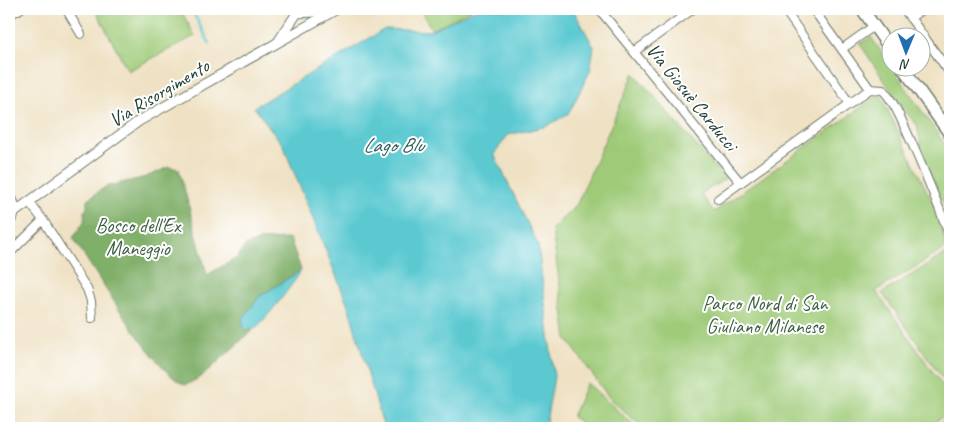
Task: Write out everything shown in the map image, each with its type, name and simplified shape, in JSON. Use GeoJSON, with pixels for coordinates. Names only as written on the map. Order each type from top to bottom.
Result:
{"type":"FeatureCollection","features":[{"type":"Feature","properties":{"kind":"main road"},"geometry":{"type":"LineString","coordinates":[[862,9],[882,37]]}},
{"type":"Feature","properties":{"kind":"main road"},"geometry":{"type":"LineString","coordinates":[[910,78],[950,134]]}},
{"type":"Feature","properties":{"kind":"street"},"geometry":{"type":"LineString","coordinates":[[9,15],[20,9]]}},
{"type":"Feature","properties":{"kind":"street"},"geometry":{"type":"LineString","coordinates":[[66,9],[81,34]]}},
{"type":"Feature","properties":{"kind":"street","name":"Via Giosuè Carducci"},"geometry":{"type":"LineString","coordinates":[[599,9],[740,182]]}},
{"type":"Feature","properties":{"kind":"street"},"geometry":{"type":"LineString","coordinates":[[634,52],[694,9]]}},
{"type":"Feature","properties":{"kind":"street"},"geometry":{"type":"LineString","coordinates":[[784,9],[850,104]]}},
{"type":"Feature","properties":{"kind":"street"},"geometry":{"type":"LineString","coordinates":[[813,9],[870,89]]}},
{"type":"Feature","properties":{"kind":"street"},"geometry":{"type":"LineString","coordinates":[[904,9],[950,73]]}},
{"type":"Feature","properties":{"kind":"street"},"geometry":{"type":"LineString","coordinates":[[910,18],[922,9]]}},
{"type":"Feature","properties":{"kind":"street","name":"Via Risorgimento"},"geometry":{"type":"LineString","coordinates":[[278,43],[297,13],[336,10]]}},
{"type":"Feature","properties":{"kind":"street","name":"Via Risorgimento"},"geometry":{"type":"LineString","coordinates":[[14,212],[139,121],[336,10]]}},
{"type":"Feature","properties":{"kind":"street"},"geometry":{"type":"LineString","coordinates":[[297,13],[310,20],[306,28],[296,28],[297,13]]}},
{"type":"Feature","properties":{"kind":"street"},"geometry":{"type":"LineString","coordinates":[[842,49],[874,26]]}},
{"type":"Feature","properties":{"kind":"street"},"geometry":{"type":"LineString","coordinates":[[718,199],[870,89],[883,90],[904,125],[938,202],[950,238]]}},
{"type":"Feature","properties":{"kind":"street"},"geometry":{"type":"LineString","coordinates":[[10,195],[22,198],[37,195]]}},
{"type":"Feature","properties":{"kind":"street"},"geometry":{"type":"LineString","coordinates":[[9,222],[15,205],[10,195]]}},
{"type":"Feature","properties":{"kind":"street"},"geometry":{"type":"LineString","coordinates":[[29,202],[43,220],[87,289],[91,301],[92,318]]}},
{"type":"Feature","properties":{"kind":"street"},"geometry":{"type":"LineString","coordinates":[[9,254],[43,220]]}},
{"type":"Feature","properties":{"kind":"green space"},"geometry":{"type":"Polygon","coordinates":[[[95,9],[180,9],[195,36],[128,71],[95,9]]]}},
{"type":"Feature","properties":{"kind":"green space"},"geometry":{"type":"Polygon","coordinates":[[[420,9],[472,9],[432,30],[420,9]]]}},
{"type":"Feature","properties":{"kind":"green space"},"geometry":{"type":"Polygon","coordinates":[[[871,37],[882,53],[882,77],[860,44],[871,37]]]}},
{"type":"Feature","properties":{"kind":"green space","name":"Parco Nord di San Giuliano Milanese"},"geometry":{"type":"Polygon","coordinates":[[[634,73],[725,179],[701,194],[714,212],[880,94],[939,216],[946,248],[876,291],[950,396],[950,411],[927,428],[643,428],[610,399],[567,339],[552,229],[577,204],[634,73]]]}},
{"type":"Feature","properties":{"kind":"green space"},"geometry":{"type":"Polygon","coordinates":[[[883,78],[899,78],[950,152],[950,218],[924,161],[917,125],[904,110],[883,78]]]}},
{"type":"Feature","properties":{"kind":"green space","name":"Bosco dell'Ex Maneggio"},"geometry":{"type":"Polygon","coordinates":[[[169,167],[179,169],[207,275],[237,258],[245,246],[260,240],[290,239],[301,270],[259,297],[242,320],[245,329],[254,329],[201,377],[186,385],[174,378],[143,343],[73,238],[85,220],[84,212],[87,207],[87,200],[105,187],[146,177],[169,167]]]}},
{"type":"Feature","properties":{"kind":"green space"},"geometry":{"type":"Polygon","coordinates":[[[945,254],[950,262],[950,389],[882,293],[945,254]]]}},
{"type":"Feature","properties":{"kind":"green space"},"geometry":{"type":"Polygon","coordinates":[[[587,383],[637,428],[589,428],[572,417],[587,383]]]}},
{"type":"Feature","properties":{"kind":"green space"},"geometry":{"type":"Polygon","coordinates":[[[950,416],[950,428],[934,428],[950,416]]]}},
{"type":"Feature","properties":{"kind":"water","name":"Lago Blu"},"geometry":{"type":"Polygon","coordinates":[[[477,9],[567,9],[575,13],[594,47],[590,71],[569,113],[547,126],[508,135],[494,154],[538,245],[554,377],[545,428],[384,428],[348,305],[283,145],[254,107],[385,29],[429,31],[477,9]]]}},
{"type":"Feature","properties":{"kind":"water"},"geometry":{"type":"Polygon","coordinates":[[[301,270],[271,312],[253,329],[245,330],[242,320],[259,297],[301,270]]]}},
{"type":"Feature","properties":{"kind":"waterway"},"geometry":{"type":"LineString","coordinates":[[191,9],[210,44]]}}]}
